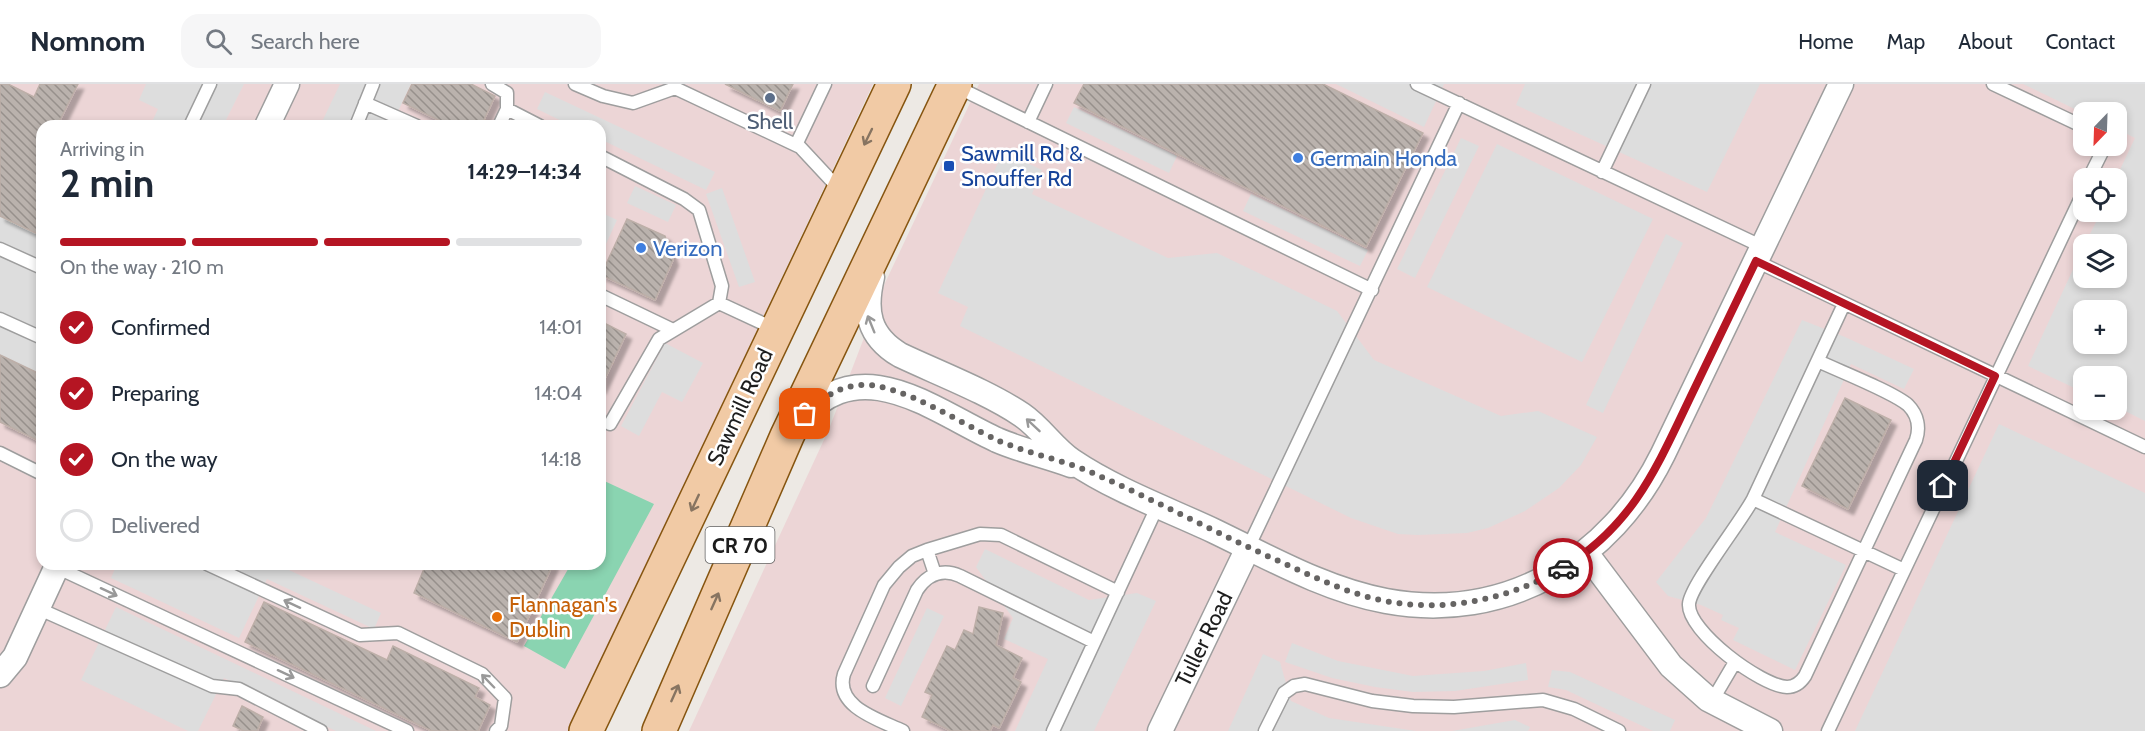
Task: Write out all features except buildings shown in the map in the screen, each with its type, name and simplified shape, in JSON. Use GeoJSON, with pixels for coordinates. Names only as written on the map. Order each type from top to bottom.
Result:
{"type":"FeatureCollection","features":[{"type":"Feature","properties":{"kind":"main road","name":"Sawmill Road"},"geometry":{"type":"LineString","coordinates":[[586,731],[894,84]]}},
{"type":"Feature","properties":{"kind":"main road","name":"CR 70"},"geometry":{"type":"LineString","coordinates":[[659,731],[788,436],[923,151],[951,84]]}},
{"type":"Feature","properties":{"kind":"street"},"geometry":{"type":"LineString","coordinates":[[270,120],[287,84]]}},
{"type":"Feature","properties":{"kind":"street"},"geometry":{"type":"LineString","coordinates":[[887,228],[867,303],[871,325],[880,340],[900,355],[1023,415],[1070,459],[1095,474],[1248,548],[1351,592],[1385,601],[1431,605],[1486,599],[1541,581],[1586,553],[1619,523],[1650,482],[1841,84]]}},
{"type":"Feature","properties":{"kind":"street"},"geometry":{"type":"LineString","coordinates":[[788,436],[805,414],[827,395],[851,386],[878,386],[912,398],[1009,445],[1095,474]]}},
{"type":"Feature","properties":{"kind":"street","name":"Tuller Road"},"geometry":{"type":"LineString","coordinates":[[1160,731],[1248,548]]}},
{"type":"Feature","properties":{"kind":"street"},"geometry":{"type":"LineString","coordinates":[[1586,553],[1671,666],[1712,701],[1770,731]]}},
{"type":"Feature","properties":{"kind":"street"},"geometry":{"type":"LineString","coordinates":[[0,675],[15,657],[55,570]]}},
{"type":"Feature","properties":{"kind":"lane"},"geometry":{"type":"LineString","coordinates":[[193,120],[210,84]]}},
{"type":"Feature","properties":{"kind":"lane"},"geometry":{"type":"LineString","coordinates":[[358,120],[373,84]]}},
{"type":"Feature","properties":{"kind":"lane"},"geometry":{"type":"LineString","coordinates":[[492,84],[507,93],[507,109],[502,120]]}},
{"type":"Feature","properties":{"kind":"lane"},"geometry":{"type":"LineString","coordinates":[[575,84],[603,96],[633,103],[676,86],[796,145],[842,192]]}},
{"type":"Feature","properties":{"kind":"lane"},"geometry":{"type":"LineString","coordinates":[[796,145],[825,84]]}},
{"type":"Feature","properties":{"kind":"lane"},"geometry":{"type":"LineString","coordinates":[[951,84],[1372,290]]}},
{"type":"Feature","properties":{"kind":"lane"},"geometry":{"type":"LineString","coordinates":[[1028,122],[1046,84]]}},
{"type":"Feature","properties":{"kind":"lane"},"geometry":{"type":"LineString","coordinates":[[1417,84],[1602,172],[1759,254],[1844,304],[2145,447]]}},
{"type":"Feature","properties":{"kind":"lane"},"geometry":{"type":"LineString","coordinates":[[1602,172],[1644,84]]}},
{"type":"Feature","properties":{"kind":"lane"},"geometry":{"type":"LineString","coordinates":[[1993,84],[2073,122]]}},
{"type":"Feature","properties":{"kind":"lane"},"geometry":{"type":"LineString","coordinates":[[365,103],[403,120]]}},
{"type":"Feature","properties":{"kind":"lane"},"geometry":{"type":"LineString","coordinates":[[1248,548],[1459,103]]}},
{"type":"Feature","properties":{"kind":"lane"},"geometry":{"type":"LineString","coordinates":[[507,109],[528,120]]}},
{"type":"Feature","properties":{"kind":"lane"},"geometry":{"type":"LineString","coordinates":[[606,159],[684,199],[699,210],[722,285],[719,303]]}},
{"type":"Feature","properties":{"kind":"lane"},"geometry":{"type":"LineString","coordinates":[[1828,731],[2073,214]]}},
{"type":"Feature","properties":{"kind":"lane"},"geometry":{"type":"LineString","coordinates":[[0,249],[36,265]]}},
{"type":"Feature","properties":{"kind":"lane"},"geometry":{"type":"LineString","coordinates":[[606,298],[673,330]]}},
{"type":"Feature","properties":{"kind":"lane"},"geometry":{"type":"LineString","coordinates":[[719,303],[777,330]]}},
{"type":"Feature","properties":{"kind":"lane"},"geometry":{"type":"LineString","coordinates":[[610,424],[659,339],[719,303]]}},
{"type":"Feature","properties":{"kind":"lane"},"geometry":{"type":"LineString","coordinates":[[1818,361],[1902,401],[1913,412],[1918,425],[1916,440],[1864,551],[1799,683],[1789,687],[1780,685],[1735,662],[1723,653],[1694,619],[1689,605],[1696,585],[1737,528],[1753,499],[1844,304]]}},
{"type":"Feature","properties":{"kind":"lane"},"geometry":{"type":"LineString","coordinates":[[0,319],[36,335]]}},
{"type":"Feature","properties":{"kind":"lane"},"geometry":{"type":"LineString","coordinates":[[0,453],[36,471]]}},
{"type":"Feature","properties":{"kind":"lane"},"geometry":{"type":"LineString","coordinates":[[1753,499],[1904,570]]}},
{"type":"Feature","properties":{"kind":"lane"},"geometry":{"type":"LineString","coordinates":[[1053,731],[1158,505]]}},
{"type":"Feature","properties":{"kind":"lane"},"geometry":{"type":"LineString","coordinates":[[903,731],[858,709],[846,695],[843,679],[884,585],[898,567],[912,556],[980,534],[1000,535],[1118,592]]}},
{"type":"Feature","properties":{"kind":"lane"},"geometry":{"type":"LineString","coordinates":[[927,550],[935,574]]}},
{"type":"Feature","properties":{"kind":"lane"},"geometry":{"type":"LineString","coordinates":[[68,570],[407,731]]}},
{"type":"Feature","properties":{"kind":"lane"},"geometry":{"type":"LineString","coordinates":[[220,570],[360,635],[398,633],[482,674],[505,698],[501,726],[496,731]]}},
{"type":"Feature","properties":{"kind":"lane"},"geometry":{"type":"LineString","coordinates":[[873,686],[917,590],[935,574],[955,574],[1094,642]]}},
{"type":"Feature","properties":{"kind":"lane"},"geometry":{"type":"LineString","coordinates":[[37,608],[212,686],[238,689],[321,731]]}},
{"type":"Feature","properties":{"kind":"lane"},"geometry":{"type":"LineString","coordinates":[[1712,701],[1735,662]]}},
{"type":"Feature","properties":{"kind":"lane"},"geometry":{"type":"LineString","coordinates":[[1265,731],[1284,693],[1294,686],[1305,684],[1372,701],[1413,706],[1454,707],[1543,700],[1574,710],[1619,731]]}},
{"type":"Feature","properties":{"kind":"shaded area"},"geometry":{"type":"Polygon","coordinates":[[[0,84],[873,84],[568,731],[0,731],[0,84]]]}},
{"type":"Feature","properties":{"kind":"shaded area"},"geometry":{"type":"Polygon","coordinates":[[[146,84],[244,84],[226,120],[153,120],[158,109],[139,100],[146,84]]]}},
{"type":"Feature","properties":{"kind":"shaded area"},"geometry":{"type":"Polygon","coordinates":[[[340,84],[411,84],[394,120],[323,120],[340,84]]]}},
{"type":"Feature","properties":{"kind":"shaded area"},"geometry":{"type":"Polygon","coordinates":[[[979,84],[2145,84],[2145,731],[689,731],[829,429],[885,283],[979,84]]]}},
{"type":"Feature","properties":{"kind":"shaded area"},"geometry":{"type":"Polygon","coordinates":[[[1336,84],[1444,84],[1424,127],[1336,84]]]}},
{"type":"Feature","properties":{"kind":"shaded area"},"geometry":{"type":"Polygon","coordinates":[[[1525,84],[1760,84],[1707,192],[1516,105],[1525,84]]]}},
{"type":"Feature","properties":{"kind":"shaded area"},"geometry":{"type":"Polygon","coordinates":[[[2023,84],[2145,84],[2145,421],[2127,412],[2127,366],[2073,366],[2073,387],[2028,366],[2073,269],[2073,288],[2127,288],[2127,234],[2090,234],[2096,222],[2127,222],[2127,168],[2121,168],[2135,138],[2127,134],[2127,102],[2073,102],[2073,108],[2023,84]]]}},
{"type":"Feature","properties":{"kind":"shaded area"},"geometry":{"type":"Polygon","coordinates":[[[545,92],[604,120],[560,120],[537,109],[545,92]]]}},
{"type":"Feature","properties":{"kind":"shaded area"},"geometry":{"type":"Polygon","coordinates":[[[1074,107],[1177,156],[1169,173],[1066,123],[1074,107]]]}},
{"type":"Feature","properties":{"kind":"shaded area"},"geometry":{"type":"Polygon","coordinates":[[[606,121],[715,172],[706,190],[606,142],[606,121]]]}},
{"type":"Feature","properties":{"kind":"shaded area"},"geometry":{"type":"Polygon","coordinates":[[[1461,138],[1479,146],[1415,278],[1397,269],[1461,138]]]}},
{"type":"Feature","properties":{"kind":"shaded area"},"geometry":{"type":"Polygon","coordinates":[[[1497,144],[1653,219],[1582,362],[1427,287],[1497,144]]]}},
{"type":"Feature","properties":{"kind":"shaded area"},"geometry":{"type":"Polygon","coordinates":[[[1003,152],[1042,170],[1032,194],[1168,258],[1217,253],[1337,311],[1374,360],[1501,416],[1538,411],[1597,437],[1581,465],[1559,488],[1525,511],[1488,528],[1467,533],[1398,534],[1351,518],[960,326],[968,307],[938,293],[1003,152]]]}},
{"type":"Feature","properties":{"kind":"shaded area"},"geometry":{"type":"Polygon","coordinates":[[[635,186],[676,205],[668,222],[627,203],[635,186]]]}},
{"type":"Feature","properties":{"kind":"shaded area"},"geometry":{"type":"Polygon","coordinates":[[[722,188],[755,282],[739,287],[706,194],[722,188]]]}},
{"type":"Feature","properties":{"kind":"shaded area"},"geometry":{"type":"Polygon","coordinates":[[[1251,194],[1368,250],[1360,266],[1243,211],[1251,194]]]}},
{"type":"Feature","properties":{"kind":"shaded area"},"geometry":{"type":"Polygon","coordinates":[[[606,215],[617,220],[606,244],[606,215]]]}},
{"type":"Feature","properties":{"kind":"shaded area"},"geometry":{"type":"Polygon","coordinates":[[[0,216],[36,233],[36,372],[0,355],[0,216]]]}},
{"type":"Feature","properties":{"kind":"shaded area"},"geometry":{"type":"Polygon","coordinates":[[[1666,234],[1683,243],[1603,413],[1586,405],[1666,234]]]}},
{"type":"Feature","properties":{"kind":"shaded area"},"geometry":{"type":"Polygon","coordinates":[[[1802,320],[1914,369],[1904,389],[1851,364],[1775,532],[1846,565],[1795,670],[1733,640],[1739,628],[1721,620],[1723,615],[1701,605],[1668,596],[1656,582],[1706,518],[1802,320]]]}},
{"type":"Feature","properties":{"kind":"shaded area"},"geometry":{"type":"Polygon","coordinates":[[[665,343],[703,363],[682,402],[662,392],[639,436],[621,426],[665,343]]]}},
{"type":"Feature","properties":{"kind":"shaded area"},"geometry":{"type":"Polygon","coordinates":[[[1999,424],[2145,493],[2145,731],[1855,731],[1999,424]]]}},
{"type":"Feature","properties":{"kind":"shaded area"},"geometry":{"type":"Polygon","coordinates":[[[985,549],[1089,600],[1137,593],[1156,601],[1094,731],[1015,731],[1048,659],[1004,639],[1013,618],[976,567],[985,549]]]}},
{"type":"Feature","properties":{"kind":"shaded area"},"geometry":{"type":"Polygon","coordinates":[[[114,570],[289,570],[381,613],[374,629],[267,579],[239,638],[111,578],[114,570]]]}},
{"type":"Feature","properties":{"kind":"shaded area"},"geometry":{"type":"Polygon","coordinates":[[[116,607],[376,731],[336,731],[224,678],[198,731],[188,731],[81,680],[116,607]]]}},
{"type":"Feature","properties":{"kind":"shaded area"},"geometry":{"type":"Polygon","coordinates":[[[927,608],[944,616],[901,706],[885,698],[927,608]]]}},
{"type":"Feature","properties":{"kind":"shaded area"},"geometry":{"type":"Polygon","coordinates":[[[1292,643],[1338,661],[1413,676],[1484,671],[1526,663],[1528,680],[1455,691],[1413,692],[1375,687],[1332,678],[1285,662],[1292,643]]]}},
{"type":"Feature","properties":{"kind":"shaded area"},"geometry":{"type":"Polygon","coordinates":[[[1263,654],[1280,662],[1291,701],[1329,718],[1416,731],[1228,731],[1263,654]]]}},
{"type":"Feature","properties":{"kind":"shaded area"},"geometry":{"type":"Polygon","coordinates":[[[1552,670],[1570,672],[1675,720],[1670,731],[1653,731],[1566,690],[1548,687],[1552,670]]]}},
{"type":"Feature","properties":{"kind":"shaded area"},"geometry":{"type":"Polygon","coordinates":[[[1515,720],[1530,727],[1528,731],[1452,731],[1515,720]]]}},
{"type":"Feature","properties":{"kind":"green space"},"geometry":{"type":"Polygon","coordinates":[[[606,482],[654,504],[565,669],[524,646],[568,570],[606,570],[606,482]]]}},
{"type":"Feature","properties":{"kind":"way so far"},"geometry":{"type":"LineString","coordinates":[[805,414],[827,395],[840,389],[865,384],[893,390],[1009,445],[1095,474],[1248,548],[1330,584],[1385,601],[1431,605],[1486,599],[1502,596],[1541,581],[1563,568]]}},
{"type":"Feature","properties":{"kind":"place","name":"Shell"},"geometry":{"type":"Point","coordinates":[770,98]}},
{"type":"Feature","properties":{"kind":"place","name":"Germain Honda"},"geometry":{"type":"Point","coordinates":[1298,158]}},
{"type":"Feature","properties":{"kind":"place","name":"Sawmill Rd & Snouffer Rd"},"geometry":{"type":"Point","coordinates":[949,166]}},
{"type":"Feature","properties":{"kind":"place","name":"Verizon"},"geometry":{"type":"Point","coordinates":[641,248]}},
{"type":"Feature","properties":{"kind":"place","name":"Flannagan's Dublin"},"geometry":{"type":"Point","coordinates":[497,617]}},
{"type":"Feature","properties":{"kind":"route"},"geometry":{"type":"LineString","coordinates":[[1563,568],[1586,553],[1619,523],[1650,482],[1756,261],[1995,376],[1943,486]]}}]}
